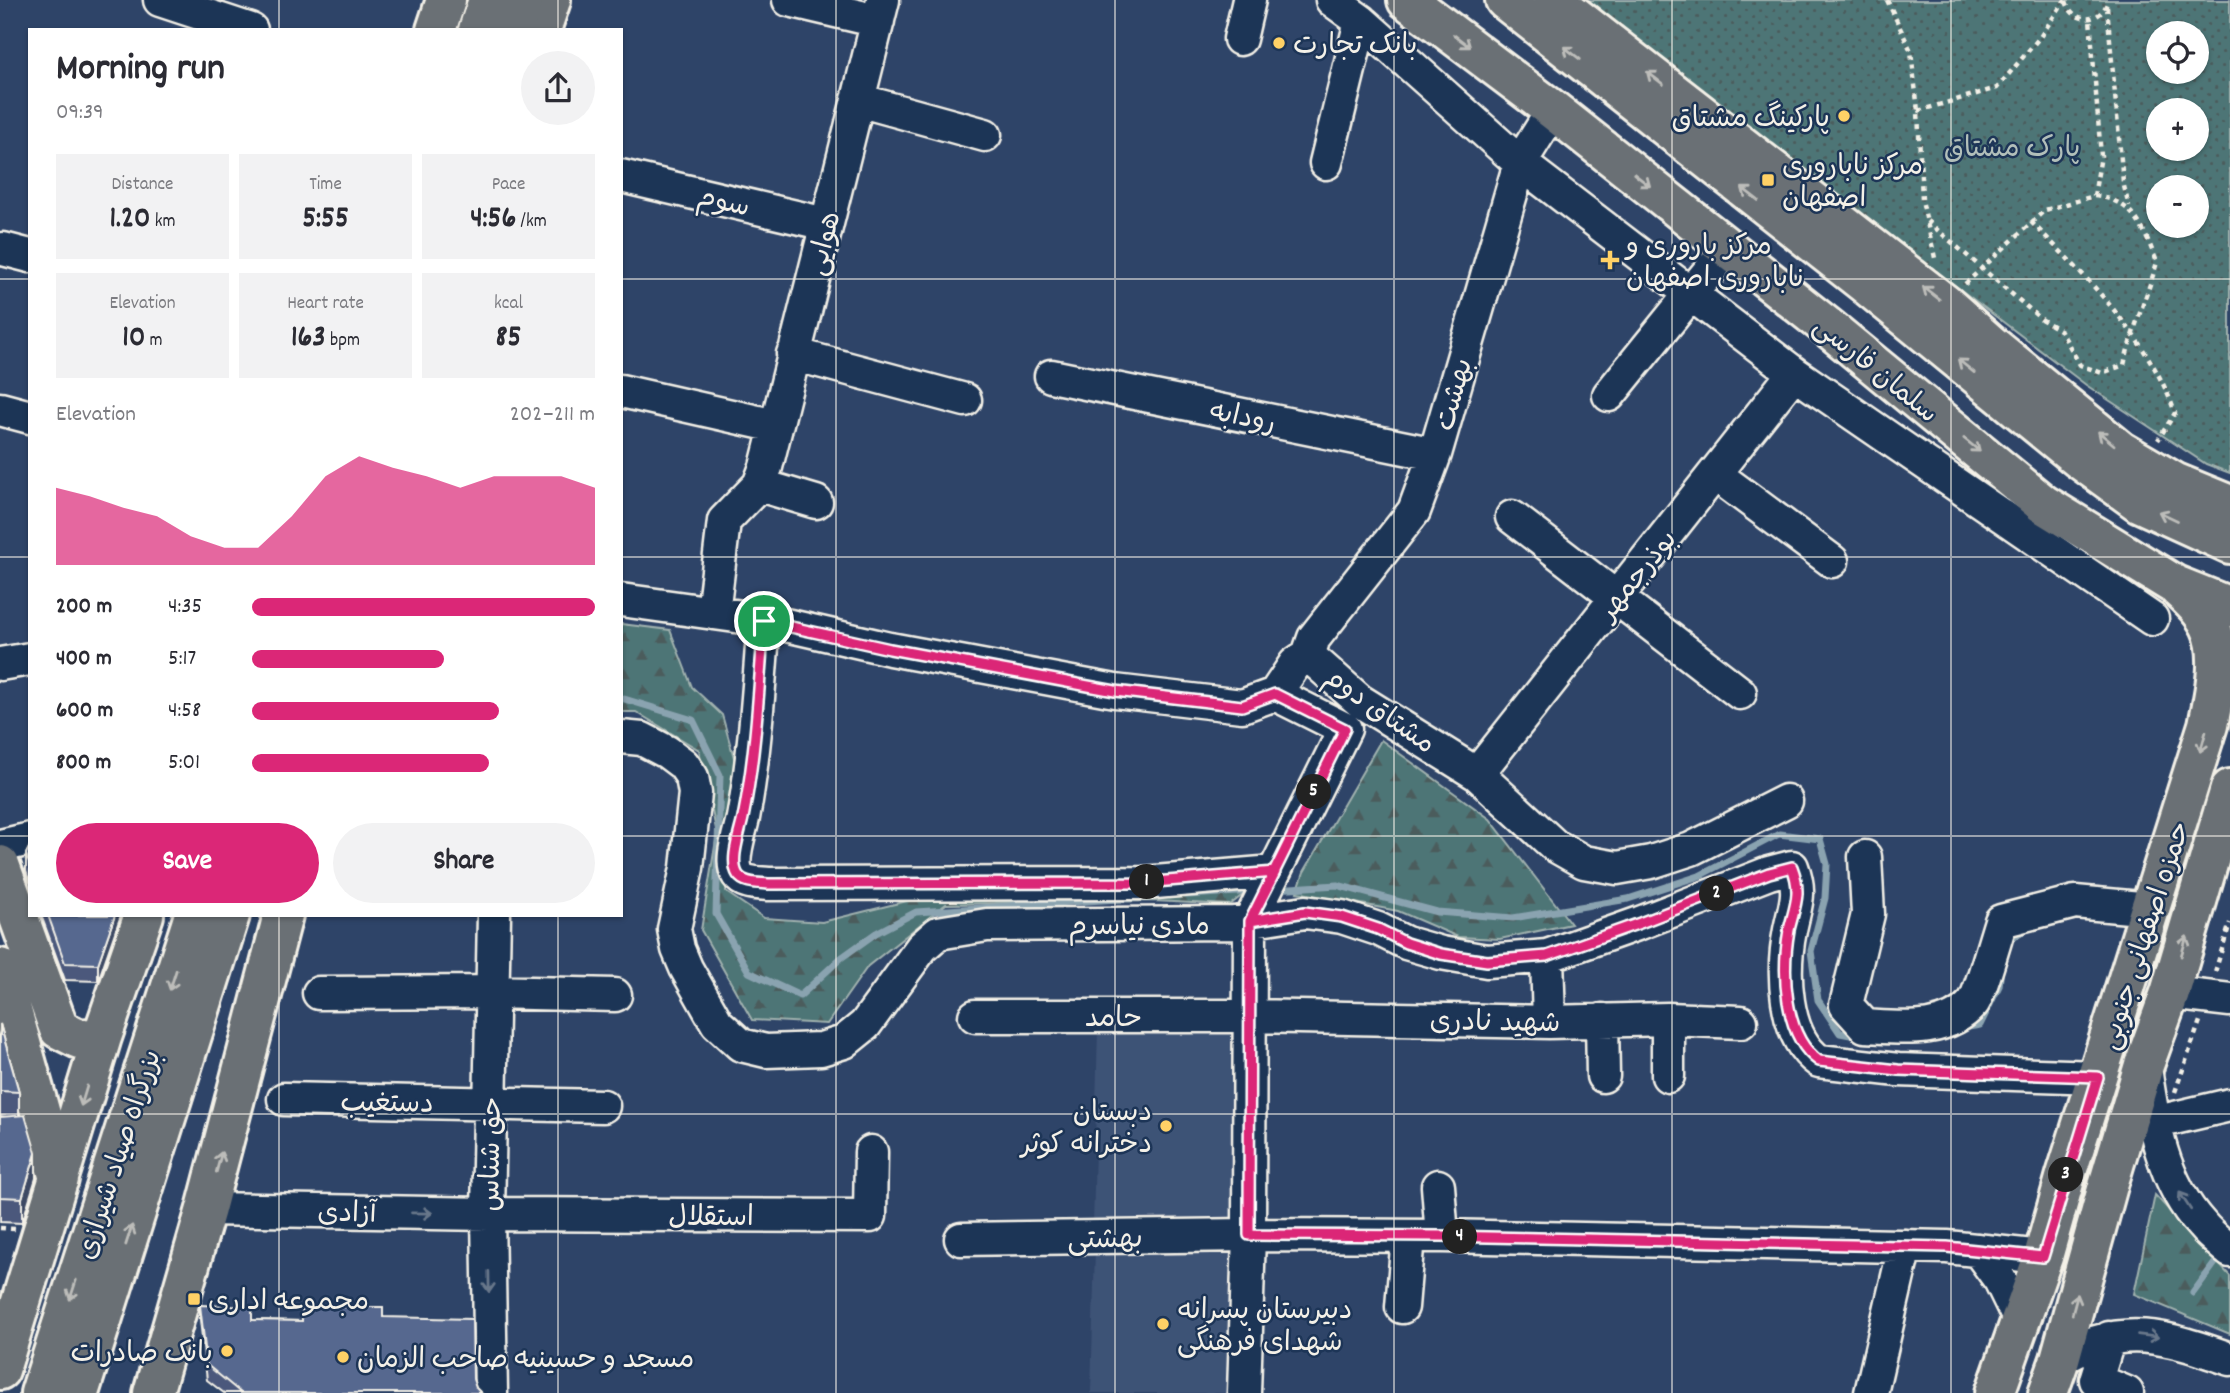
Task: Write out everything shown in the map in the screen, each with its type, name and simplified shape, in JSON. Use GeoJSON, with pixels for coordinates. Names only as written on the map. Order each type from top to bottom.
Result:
{"type":"FeatureCollection","features":[{"type":"Feature","properties":{"kind":"main road"},"geometry":{"type":"LineString","coordinates":[[437,28],[446,0]]}},
{"type":"Feature","properties":{"kind":"main road"},"geometry":{"type":"LineString","coordinates":[[479,28],[488,0]]}},
{"type":"Feature","properties":{"kind":"main road"},"geometry":{"type":"LineString","coordinates":[[514,28],[523,0]]}},
{"type":"Feature","properties":{"kind":"main road"},"geometry":{"type":"LineString","coordinates":[[542,28],[551,0]]}},
{"type":"Feature","properties":{"kind":"main road","name":"سلمان فارسی"},"geometry":{"type":"LineString","coordinates":[[1407,0],[1553,110],[1728,248],[2043,504],[2175,585],[2230,609]]}},
{"type":"Feature","properties":{"kind":"main road","name":"سلمان فارسی"},"geometry":{"type":"LineString","coordinates":[[1505,0],[1874,291],[2078,458],[2140,503],[2230,544]]}},
{"type":"Feature","properties":{"kind":"main road"},"geometry":{"type":"LineString","coordinates":[[1554,0],[1945,304],[2121,451],[2174,482],[2230,505]]}},
{"type":"Feature","properties":{"kind":"main road","name":"حمزه اصفهانی جنوبی"},"geometry":{"type":"LineString","coordinates":[[2175,585],[2195,604],[2210,625],[2223,665]]}},
{"type":"Feature","properties":{"kind":"main road","name":"حمزه اصفهانی جنوبی"},"geometry":{"type":"LineString","coordinates":[[1993,1384],[2043,1257],[2208,725],[2223,665],[2230,609]]}},
{"type":"Feature","properties":{"kind":"main road","name":"حمزه اصفهانی جنوبی"},"geometry":{"type":"LineString","coordinates":[[2054,1376],[2144,1065],[2220,864],[2230,789]]}},
{"type":"Feature","properties":{"kind":"main road"},"geometry":{"type":"LineString","coordinates":[[0,865],[11,988],[59,1179]]}},
{"type":"Feature","properties":{"kind":"main road"},"geometry":{"type":"LineString","coordinates":[[2,1393],[0,1370],[102,1037],[143,917]]}},
{"type":"Feature","properties":{"kind":"main road","name":"بزرگراه صیاد شیرازی"},"geometry":{"type":"LineString","coordinates":[[40,1393],[193,917]]}},
{"type":"Feature","properties":{"kind":"main road","name":"بزرگراه صیاد شیرازی"},"geometry":{"type":"LineString","coordinates":[[79,1393],[229,917]]}},
{"type":"Feature","properties":{"kind":"main road"},"geometry":{"type":"LineString","coordinates":[[153,1393],[206,1209],[282,917]]}},
{"type":"Feature","properties":{"kind":"main road"},"geometry":{"type":"LineString","coordinates":[[11,988],[60,1029],[79,1039],[102,1037]]}},
{"type":"Feature","properties":{"kind":"main road"},"geometry":{"type":"LineString","coordinates":[[164,1355],[166,1381],[173,1393]]}},
{"type":"Feature","properties":{"kind":"street"},"geometry":{"type":"LineString","coordinates":[[160,0],[245,28]]}},
{"type":"Feature","properties":{"kind":"street"},"geometry":{"type":"LineString","coordinates":[[789,0],[880,11]]}},
{"type":"Feature","properties":{"kind":"street"},"geometry":{"type":"LineString","coordinates":[[1240,38],[1248,0]]}},
{"type":"Feature","properties":{"kind":"street","name":"سلمان فارسی"},"geometry":{"type":"LineString","coordinates":[[1332,0],[1361,21],[1520,163],[1794,373],[2152,619]]}},
{"type":"Feature","properties":{"kind":"street","name":"هوایی"},"geometry":{"type":"LineString","coordinates":[[713,613],[724,521],[759,485],[766,467],[880,11]]}},
{"type":"Feature","properties":{"kind":"street"},"geometry":{"type":"LineString","coordinates":[[1326,163],[1361,21]]}},
{"type":"Feature","properties":{"kind":"street"},"geometry":{"type":"LineString","coordinates":[[858,100],[985,135]]}},
{"type":"Feature","properties":{"kind":"street","name":"بهشت"},"geometry":{"type":"LineString","coordinates":[[1308,655],[1314,638],[1414,511],[1435,454],[1520,163],[1553,110]]}},
{"type":"Feature","properties":{"kind":"street","name":"سوم"},"geometry":{"type":"LineString","coordinates":[[623,176],[826,224]]}},
{"type":"Feature","properties":{"kind":"street"},"geometry":{"type":"LineString","coordinates":[[1609,395],[1728,248]]}},
{"type":"Feature","properties":{"kind":"street"},"geometry":{"type":"LineString","coordinates":[[793,354],[965,400]]}},
{"type":"Feature","properties":{"kind":"street","name":"بوذرجمهر"},"geometry":{"type":"LineString","coordinates":[[1477,774],[1794,373]]}},
{"type":"Feature","properties":{"kind":"street","name":"رودابه"},"geometry":{"type":"LineString","coordinates":[[1051,376],[1435,454]]}},
{"type":"Feature","properties":{"kind":"street"},"geometry":{"type":"LineString","coordinates":[[623,391],[776,426]]}},
{"type":"Feature","properties":{"kind":"street"},"geometry":{"type":"LineString","coordinates":[[0,409],[28,416]]}},
{"type":"Feature","properties":{"kind":"street"},"geometry":{"type":"LineString","coordinates":[[1715,474],[1832,561]]}},
{"type":"Feature","properties":{"kind":"street"},"geometry":{"type":"LineString","coordinates":[[759,485],[816,502]]}},
{"type":"Feature","properties":{"kind":"street"},"geometry":{"type":"LineString","coordinates":[[1512,517],[1740,693]]}},
{"type":"Feature","properties":{"kind":"street"},"geometry":{"type":"LineString","coordinates":[[623,600],[764,621],[890,649],[1115,691],[1242,706],[1275,694],[1345,729],[1250,921],[1249,1235],[1244,1393]]}},
{"type":"Feature","properties":{"kind":"street"},"geometry":{"type":"LineString","coordinates":[[764,621],[747,798],[735,861],[737,874],[742,879],[768,884],[1143,883],[1275,872]]}},
{"type":"Feature","properties":{"kind":"street","name":"مشتاق دوم"},"geometry":{"type":"LineString","coordinates":[[1275,694],[1295,664],[1308,655],[1360,701],[1477,774],[1554,845],[1584,862],[1617,868],[1651,862],[1691,849],[1786,801]]}},
{"type":"Feature","properties":{"kind":"street"},"geometry":{"type":"LineString","coordinates":[[0,664],[28,659]]}},
{"type":"Feature","properties":{"kind":"street","name":"مادی نیاسرم"},"geometry":{"type":"LineString","coordinates":[[623,737],[642,739],[667,752],[683,764],[692,776],[695,793],[687,869],[674,929],[678,949],[717,1023],[741,1045],[766,1051],[821,1049],[844,1042],[865,1025],[922,947],[938,933],[987,925],[1219,924],[1305,912],[1342,917],[1441,954],[1487,961],[1547,956],[1769,873],[1792,867],[1798,898],[1785,961],[1789,1012],[1801,1044],[1808,1054],[1819,1061],[1898,1070],[2098,1077]]}},
{"type":"Feature","properties":{"kind":"street"},"geometry":{"type":"LineString","coordinates":[[0,846],[28,839]]}},
{"type":"Feature","properties":{"kind":"street"},"geometry":{"type":"LineString","coordinates":[[1865,857],[1868,914],[1846,1005],[1866,1026],[1908,1028],[1947,1023],[1974,1002],[2001,921],[2075,902],[2151,909]]}},
{"type":"Feature","properties":{"kind":"street","name":"حق شناس"},"geometry":{"type":"LineString","coordinates":[[491,1393],[488,1214],[494,917]]}},
{"type":"Feature","properties":{"kind":"street"},"geometry":{"type":"LineString","coordinates":[[1547,956],[1549,1023]]}},
{"type":"Feature","properties":{"kind":"street"},"geometry":{"type":"LineString","coordinates":[[319,993],[492,992],[615,995]]}},
{"type":"Feature","properties":{"kind":"street"},"geometry":{"type":"LineString","coordinates":[[2170,993],[2230,1000]]}},
{"type":"Feature","properties":{"kind":"street","name":"حامد"},"geometry":{"type":"LineString","coordinates":[[975,1016],[1250,1016]]}},
{"type":"Feature","properties":{"kind":"street","name":"شهید نادری"},"geometry":{"type":"LineString","coordinates":[[1250,1016],[1549,1023],[1668,1019],[1741,1022]]}},
{"type":"Feature","properties":{"kind":"street"},"geometry":{"type":"LineString","coordinates":[[1668,1019],[1668,1076]]}},
{"type":"Feature","properties":{"kind":"street"},"geometry":{"type":"LineString","coordinates":[[1602,1020],[1603,1076]]}},
{"type":"Feature","properties":{"kind":"street"},"geometry":{"type":"LineString","coordinates":[[2144,1065],[2158,1144],[2176,1188],[2201,1224],[2230,1251]]}},
{"type":"Feature","properties":{"kind":"street","name":"دستغیب"},"geometry":{"type":"LineString","coordinates":[[284,1099],[603,1106]]}},
{"type":"Feature","properties":{"kind":"street"},"geometry":{"type":"LineString","coordinates":[[2153,1123],[2230,1105]]}},
{"type":"Feature","properties":{"kind":"street","name":"استقلال"},"geometry":{"type":"LineString","coordinates":[[488,1214],[870,1216],[871,1152]]}},
{"type":"Feature","properties":{"kind":"street"},"geometry":{"type":"LineString","coordinates":[[1438,1186],[1442,1236]]}},
{"type":"Feature","properties":{"kind":"street","name":"آزادی"},"geometry":{"type":"LineString","coordinates":[[206,1209],[488,1214]]}},
{"type":"Feature","properties":{"kind":"street","name":"بهشتی"},"geometry":{"type":"LineString","coordinates":[[961,1239],[1249,1235],[1442,1236],[1905,1246],[2043,1257]]}},
{"type":"Feature","properties":{"kind":"street"},"geometry":{"type":"LineString","coordinates":[[1402,1307],[1408,1236]]}},
{"type":"Feature","properties":{"kind":"street"},"geometry":{"type":"LineString","coordinates":[[1871,1393],[1905,1246]]}},
{"type":"Feature","properties":{"kind":"street"},"geometry":{"type":"LineString","coordinates":[[1978,1250],[2000,1280],[2020,1321]]}},
{"type":"Feature","properties":{"kind":"street"},"geometry":{"type":"LineString","coordinates":[[2054,1376],[2079,1347],[2109,1338],[2137,1335],[2156,1336],[2230,1359]]}},
{"type":"Feature","properties":{"kind":"street"},"geometry":{"type":"LineString","coordinates":[[2109,1338],[2096,1380],[2127,1393]]}},
{"type":"Feature","properties":{"kind":"path"},"geometry":{"type":"LineString","coordinates":[[1887,0],[1912,51],[1922,200],[1935,260]]}},
{"type":"Feature","properties":{"kind":"path"},"geometry":{"type":"LineString","coordinates":[[1918,111],[1997,88],[2040,37],[2065,0],[2076,17],[2090,19],[2103,13],[2109,0]]}},
{"type":"Feature","properties":{"kind":"path"},"geometry":{"type":"LineString","coordinates":[[1927,221],[2041,320],[2061,331],[2080,365],[2102,373],[2124,365],[2131,334],[2145,302],[2157,262],[2130,208],[2123,182],[2107,7]]}},
{"type":"Feature","properties":{"kind":"path"},"geometry":{"type":"LineString","coordinates":[[2090,19],[2101,156],[2094,196]]}},
{"type":"Feature","properties":{"kind":"path"},"geometry":{"type":"LineString","coordinates":[[1965,284],[2045,209],[2094,196],[2110,198],[2130,208]]}},
{"type":"Feature","properties":{"kind":"path"},"geometry":{"type":"LineString","coordinates":[[2031,222],[2115,310],[2167,388],[2175,413],[2157,439],[2163,447]]}},
{"type":"Feature","properties":{"kind":"shaded area","name":"دبستان دخترانه کوثر"},"geometry":{"type":"Polygon","coordinates":[[[1098,1027],[1229,1027],[1238,1038],[1234,1215],[1222,1227],[1093,1227],[1098,1027]]]}},
{"type":"Feature","properties":{"kind":"shaded area","name":"دبیرستان پسرانه شهدای فرهنگی"},"geometry":{"type":"Polygon","coordinates":[[[1095,1249],[1229,1249],[1233,1254],[1232,1393],[1091,1393],[1095,1249]]]}},
{"type":"Feature","properties":{"kind":"green space","name":"پارک مشتاق"},"geometry":{"type":"Polygon","coordinates":[[[1579,0],[2230,0],[2230,473],[2206,464],[2086,385],[1579,0]]]}},
{"type":"Feature","properties":{"kind":"green space"},"geometry":{"type":"Polygon","coordinates":[[[623,624],[670,630],[692,687],[722,715],[735,761],[726,892],[764,918],[822,922],[911,900],[1250,889],[1230,905],[1154,901],[946,904],[868,966],[827,1024],[752,1020],[701,930],[717,834],[699,750],[636,712],[623,712],[623,624]]]}},
{"type":"Feature","properties":{"kind":"green space"},"geometry":{"type":"Polygon","coordinates":[[[1381,740],[1490,819],[1571,924],[1500,939],[1458,937],[1398,911],[1297,892],[1304,872],[1381,740]]]}},
{"type":"Feature","properties":{"kind":"green space"},"geometry":{"type":"Polygon","coordinates":[[[2155,1195],[2230,1276],[2230,1334],[2134,1294],[2155,1195]]]}},
{"type":"Feature","properties":{"kind":"building"},"geometry":{"type":"Polygon","coordinates":[[[49,917],[114,917],[98,964],[65,963],[49,917]]]}},
{"type":"Feature","properties":{"kind":"building"},"geometry":{"type":"Polygon","coordinates":[[[0,1024],[19,1092],[0,1091],[0,1024]]]}},
{"type":"Feature","properties":{"kind":"building"},"geometry":{"type":"Polygon","coordinates":[[[25,1115],[36,1153],[22,1198],[0,1197],[0,1117],[25,1115]]]}},
{"type":"Feature","properties":{"kind":"building"},"geometry":{"type":"Polygon","coordinates":[[[200,1305],[252,1307],[252,1320],[302,1321],[302,1307],[383,1307],[383,1317],[472,1319],[473,1379],[481,1393],[241,1393],[207,1365],[200,1305]]]}},
{"type":"Feature","properties":{"kind":"waterway"},"geometry":{"type":"LineString","coordinates":[[623,699],[693,720],[720,775],[716,914],[749,972],[800,996],[841,958],[876,933],[916,912],[1134,898]]}},
{"type":"Feature","properties":{"kind":"waterway"},"geometry":{"type":"LineString","coordinates":[[1275,889],[1337,885],[1437,912],[1513,918],[1628,899],[1699,876],[1779,834],[1820,839],[1827,864],[1825,898],[1811,951],[1818,1000],[1840,1033],[1861,1037]]}},
{"type":"Feature","properties":{"kind":"waterway"},"geometry":{"type":"LineString","coordinates":[[1185,895],[1257,891]]}},
{"type":"Feature","properties":{"kind":"waterway"},"geometry":{"type":"LineString","coordinates":[[2005,943],[2030,927]]}},
{"type":"Feature","properties":{"kind":"waterway"},"geometry":{"type":"LineString","coordinates":[[1963,1028],[1980,1025],[1999,986],[2001,968]]}},
{"type":"Feature","properties":{"kind":"waterway"},"geometry":{"type":"LineString","coordinates":[[2193,1293],[2218,1259]]}},
{"type":"Feature","properties":{"kind":"place","name":"بانک تجارت"},"geometry":{"type":"Point","coordinates":[1279,43]}},
{"type":"Feature","properties":{"kind":"place","name":"پارکینگ مشتاق"},"geometry":{"type":"Point","coordinates":[1844,116]}},
{"type":"Feature","properties":{"kind":"place","name":"مرکز ناباروری اصفهان"},"geometry":{"type":"Point","coordinates":[1768,180]}},
{"type":"Feature","properties":{"kind":"place","name":"مرکز باروری و ناباروری اصفهان"},"geometry":{"type":"Point","coordinates":[1610,260]}},
{"type":"Feature","properties":{"kind":"place","name":"دبستان دخترانه کوثر"},"geometry":{"type":"Point","coordinates":[1166,1126]}},
{"type":"Feature","properties":{"kind":"place","name":"مجموعه اداری"},"geometry":{"type":"Point","coordinates":[194,1299]}},
{"type":"Feature","properties":{"kind":"place","name":"دبیرستان پسرانه شهدای فرهنگی"},"geometry":{"type":"Point","coordinates":[1163,1324]}},
{"type":"Feature","properties":{"kind":"place","name":"بانک صادرات"},"geometry":{"type":"Point","coordinates":[227,1351]}},
{"type":"Feature","properties":{"kind":"place","name":"مسجد و حسینیه صاحب الزمان"},"geometry":{"type":"Point","coordinates":[343,1357]}},
{"type":"Feature","properties":{"kind":"route"},"geometry":{"type":"LineString","coordinates":[[764,621],[747,798],[735,861],[737,874],[742,879],[768,884],[1143,883],[1275,872],[1250,921],[1305,912],[1342,917],[1441,954],[1487,961],[1547,956],[1782,868],[1792,867],[1798,898],[1785,961],[1789,1012],[1801,1044],[1808,1054],[1819,1061],[1898,1070],[2098,1077],[2043,1257],[1947,1247],[1442,1236],[1249,1235],[1250,921],[1275,872],[1345,729],[1275,694],[1242,706],[1115,691],[890,649],[764,621]]}}]}
